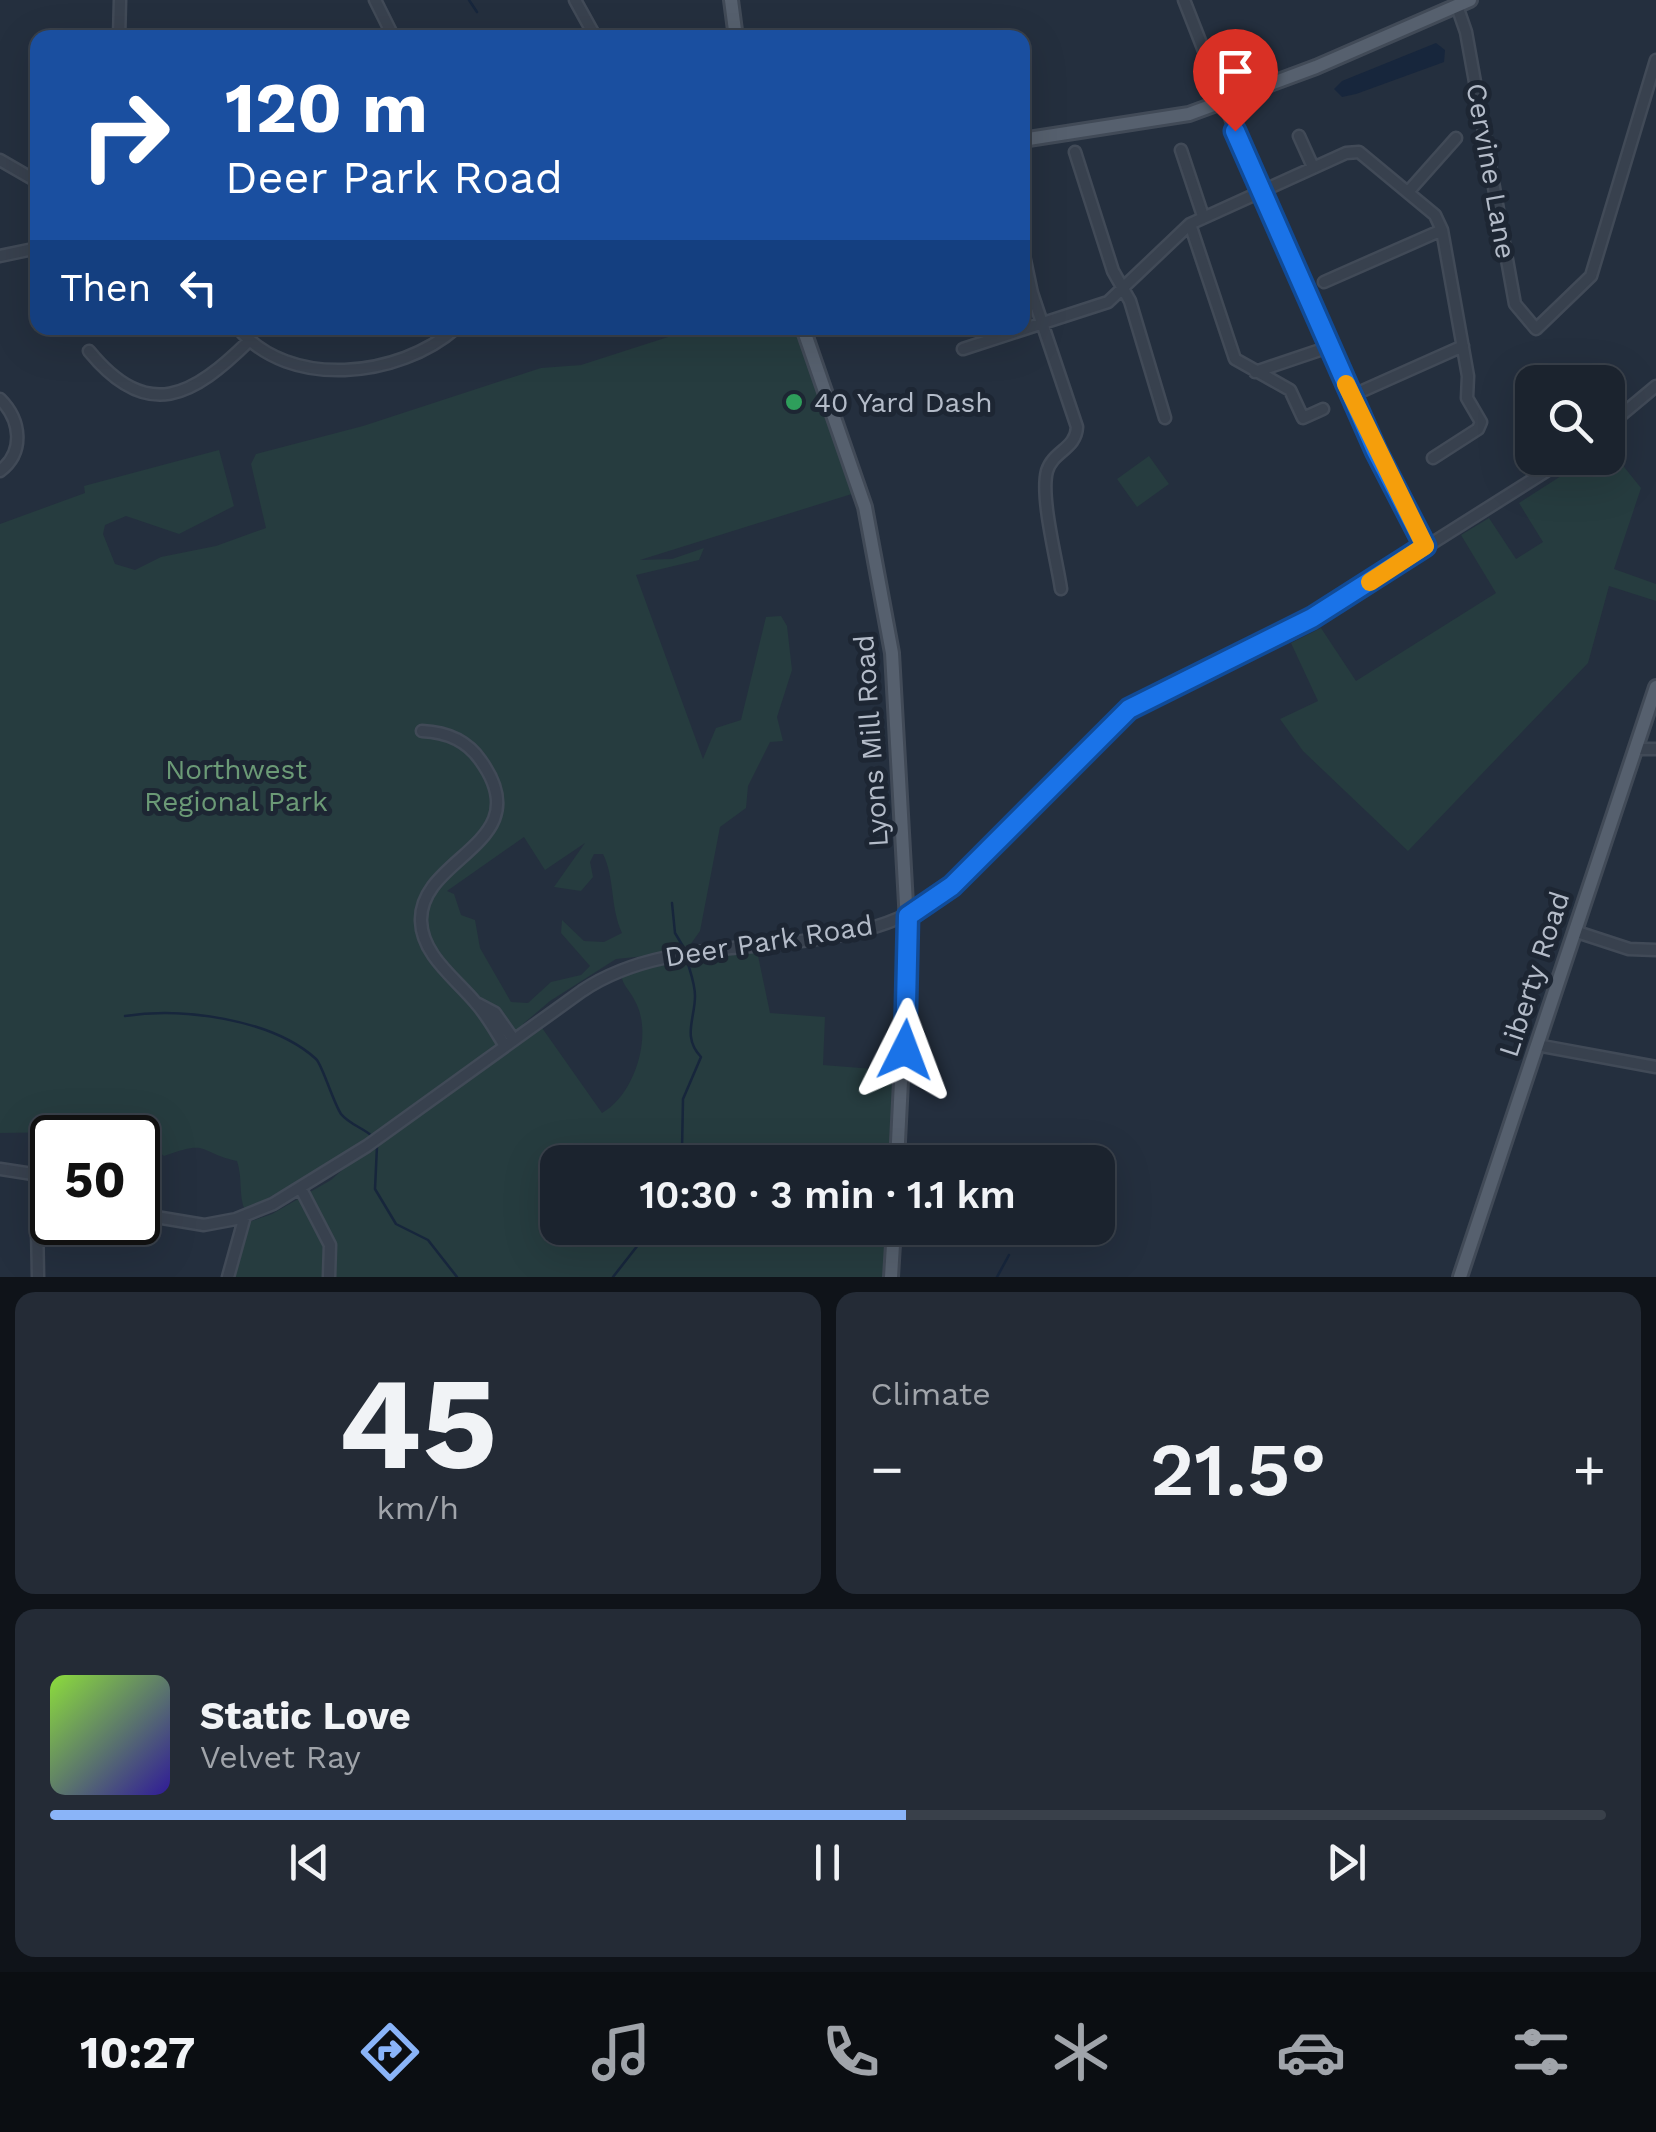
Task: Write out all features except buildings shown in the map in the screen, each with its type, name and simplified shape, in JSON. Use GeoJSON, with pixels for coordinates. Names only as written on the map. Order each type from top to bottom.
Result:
{"type":"FeatureCollection","features":[{"type":"Feature","properties":{"kind":"main road"},"geometry":{"type":"LineString","coordinates":[[731,0],[735,30]]}},
{"type":"Feature","properties":{"kind":"main road"},"geometry":{"type":"LineString","coordinates":[[1030,139],[1160,120],[1223,102],[1470,0]]}},
{"type":"Feature","properties":{"kind":"main road","name":"Lyons Mill Road"},"geometry":{"type":"LineString","coordinates":[[806,335],[852,465],[880,576],[894,671],[908,916],[908,1007],[899,1145]]}},
{"type":"Feature","properties":{"kind":"main road","name":"Liberty Road"},"geometry":{"type":"LineString","coordinates":[[1460,1277],[1656,687]]}},
{"type":"Feature","properties":{"kind":"main road"},"geometry":{"type":"LineString","coordinates":[[891,1277],[893,1245]]}},
{"type":"Feature","properties":{"kind":"street"},"geometry":{"type":"LineString","coordinates":[[119,30],[120,0]]}},
{"type":"Feature","properties":{"kind":"street"},"geometry":{"type":"LineString","coordinates":[[374,0],[390,30]]}},
{"type":"Feature","properties":{"kind":"street"},"geometry":{"type":"LineString","coordinates":[[575,0],[592,30]]}},
{"type":"Feature","properties":{"kind":"street"},"geometry":{"type":"LineString","coordinates":[[1184,0],[1259,191],[1351,396],[1425,546]]}},
{"type":"Feature","properties":{"kind":"street","name":"Cervine Lane"},"geometry":{"type":"LineString","coordinates":[[1457,6],[1466,32],[1514,304],[1536,329],[1590,276],[1656,60]]}},
{"type":"Feature","properties":{"kind":"street"},"geometry":{"type":"LineString","coordinates":[[1300,136],[1313,167]]}},
{"type":"Feature","properties":{"kind":"street"},"geometry":{"type":"LineString","coordinates":[[1408,192],[1456,138]]}},
{"type":"Feature","properties":{"kind":"street"},"geometry":{"type":"LineString","coordinates":[[1181,150],[1203,216]]}},
{"type":"Feature","properties":{"kind":"street"},"geometry":{"type":"LineString","coordinates":[[1075,152],[1112,271],[1124,289],[1165,418]]}},
{"type":"Feature","properties":{"kind":"street"},"geometry":{"type":"LineString","coordinates":[[1030,328],[1108,302],[1203,216],[1313,167],[1359,152],[1435,215],[1442,230],[1464,346],[1467,398],[1480,425],[1433,458]]}},
{"type":"Feature","properties":{"kind":"street"},"geometry":{"type":"LineString","coordinates":[[0,160],[30,177]]}},
{"type":"Feature","properties":{"kind":"street"},"geometry":{"type":"LineString","coordinates":[[1190,224],[1233,355],[1290,390],[1302,418],[1323,409]]}},
{"type":"Feature","properties":{"kind":"street"},"geometry":{"type":"LineString","coordinates":[[1324,282],[1442,230]]}},
{"type":"Feature","properties":{"kind":"street"},"geometry":{"type":"LineString","coordinates":[[0,256],[30,250]]}},
{"type":"Feature","properties":{"kind":"street"},"geometry":{"type":"LineString","coordinates":[[1030,277],[1077,427],[1074,441],[1051,462],[1046,480],[1061,590]]}},
{"type":"Feature","properties":{"kind":"street"},"geometry":{"type":"LineString","coordinates":[[245,335],[292,365],[329,370],[402,358],[446,335]]}},
{"type":"Feature","properties":{"kind":"street"},"geometry":{"type":"LineString","coordinates":[[963,349],[1007,335]]}},
{"type":"Feature","properties":{"kind":"street"},"geometry":{"type":"LineString","coordinates":[[89,351],[132,390],[174,394],[214,376],[250,340]]}},
{"type":"Feature","properties":{"kind":"street"},"geometry":{"type":"LineString","coordinates":[[1351,396],[1464,346]]}},
{"type":"Feature","properties":{"kind":"street"},"geometry":{"type":"LineString","coordinates":[[1255,372],[1330,347]]}},
{"type":"Feature","properties":{"kind":"street"},"geometry":{"type":"LineString","coordinates":[[1625,412],[1656,386]]}},
{"type":"Feature","properties":{"kind":"street"},"geometry":{"type":"LineString","coordinates":[[0,399],[10,411],[18,440],[14,457],[0,470]]}},
{"type":"Feature","properties":{"kind":"street","name":"Deer Park Road"},"geometry":{"type":"LineString","coordinates":[[160,1218],[198,1225],[245,1216],[301,1189],[603,977],[630,964],[850,931],[908,916],[952,886],[1129,709],[1312,618],[1540,475]]}},
{"type":"Feature","properties":{"kind":"street"},"geometry":{"type":"LineString","coordinates":[[422,731],[443,733],[464,744],[480,760],[492,782],[494,805],[489,830],[472,852],[433,883],[421,918],[428,947],[510,1043]]}},
{"type":"Feature","properties":{"kind":"street"},"geometry":{"type":"LineString","coordinates":[[1635,749],[1656,748]]}},
{"type":"Feature","properties":{"kind":"street"},"geometry":{"type":"LineString","coordinates":[[1574,931],[1629,949],[1656,950]]}},
{"type":"Feature","properties":{"kind":"street"},"geometry":{"type":"LineString","coordinates":[[1536,1045],[1656,1068]]}},
{"type":"Feature","properties":{"kind":"street"},"geometry":{"type":"LineString","coordinates":[[0,1169],[30,1172]]}},
{"type":"Feature","properties":{"kind":"street"},"geometry":{"type":"LineString","coordinates":[[301,1189],[330,1246],[329,1277]]}},
{"type":"Feature","properties":{"kind":"street"},"geometry":{"type":"LineString","coordinates":[[228,1277],[245,1216]]}},
{"type":"Feature","properties":{"kind":"street"},"geometry":{"type":"LineString","coordinates":[[37,1245],[38,1277]]}},
{"type":"Feature","properties":{"kind":"green space","name":"Northwest Regional Park"},"geometry":{"type":"Polygon","coordinates":[[[674,335],[801,335],[855,493],[640,560],[672,559],[704,548],[699,560],[636,575],[703,759],[716,728],[741,720],[766,617],[781,616],[787,626],[792,670],[777,717],[783,741],[770,742],[748,786],[746,808],[720,827],[700,931],[685,952],[616,959],[550,1001],[523,1024],[529,1033],[540,1025],[602,1113],[632,1079],[641,1047],[640,1015],[621,974],[658,964],[757,951],[770,1013],[825,1017],[823,1065],[899,1071],[895,1145],[540,1145],[540,1245],[889,1245],[887,1277],[232,1277],[249,1222],[272,1214],[331,1180],[358,1156],[345,1155],[245,1211],[237,1161],[197,1148],[164,1156],[160,1153],[160,1115],[30,1115],[30,1133],[0,1133],[0,524],[85,493],[84,486],[219,450],[234,506],[179,534],[126,516],[105,525],[103,534],[115,564],[135,570],[161,557],[216,546],[266,528],[251,464],[256,454],[363,426],[541,368],[581,365],[674,335]],[[524,837],[447,891],[454,894],[461,915],[475,920],[480,948],[511,1002],[528,1003],[551,982],[581,975],[590,966],[561,933],[562,920],[584,941],[604,942],[622,933],[603,854],[594,854],[590,862],[593,877],[581,891],[554,887],[585,843],[545,870],[524,837]]]}},
{"type":"Feature","properties":{"kind":"green space"},"geometry":{"type":"Polygon","coordinates":[[[1149,456],[1169,484],[1137,507],[1117,479],[1149,456]]]}},
{"type":"Feature","properties":{"kind":"green space"},"geometry":{"type":"Polygon","coordinates":[[[1625,468],[1641,488],[1614,569],[1656,584],[1656,601],[1609,586],[1588,663],[1408,851],[1303,751],[1280,719],[1318,701],[1291,643],[1321,628],[1356,681],[1496,593],[1461,535],[1489,518],[1516,559],[1543,542],[1519,503],[1563,475],[1625,475],[1625,468]]]}},
{"type":"Feature","properties":{"kind":"water"},"geometry":{"type":"Polygon","coordinates":[[[1436,43],[1445,50],[1444,62],[1356,94],[1342,97],[1334,89],[1342,81],[1436,43]]]}},
{"type":"Feature","properties":{"kind":"waterway"},"geometry":{"type":"LineString","coordinates":[[469,0],[477,12]]}},
{"type":"Feature","properties":{"kind":"waterway"},"geometry":{"type":"LineString","coordinates":[[672,903],[675,933],[684,948]]}},
{"type":"Feature","properties":{"kind":"waterway"},"geometry":{"type":"LineString","coordinates":[[682,1145],[683,1099],[701,1057],[691,1035],[695,996],[688,964]]}},
{"type":"Feature","properties":{"kind":"waterway"},"geometry":{"type":"LineString","coordinates":[[125,1016],[199,1015],[276,1034],[316,1059],[341,1114],[372,1136]]}},
{"type":"Feature","properties":{"kind":"waterway"},"geometry":{"type":"LineString","coordinates":[[377,1146],[375,1189],[396,1224],[428,1240],[457,1277]]}},
{"type":"Feature","properties":{"kind":"waterway"},"geometry":{"type":"LineString","coordinates":[[613,1277],[638,1245]]}},
{"type":"Feature","properties":{"kind":"waterway"},"geometry":{"type":"LineString","coordinates":[[997,1277],[1009,1255]]}},
{"type":"Feature","properties":{"kind":"slow traffic"},"geometry":{"type":"LineString","coordinates":[[1346,384],[1396,495],[1425,546],[1370,582]]}},
{"type":"Feature","properties":{"kind":"place","name":"40 Yard Dash"},"geometry":{"type":"Point","coordinates":[794,402]}},
{"type":"Feature","properties":{"kind":"route"},"geometry":{"type":"LineString","coordinates":[[905,1050],[908,916],[952,886],[1100,733],[1129,709],[1312,618],[1425,546],[1396,495],[1235,131]]}}]}
